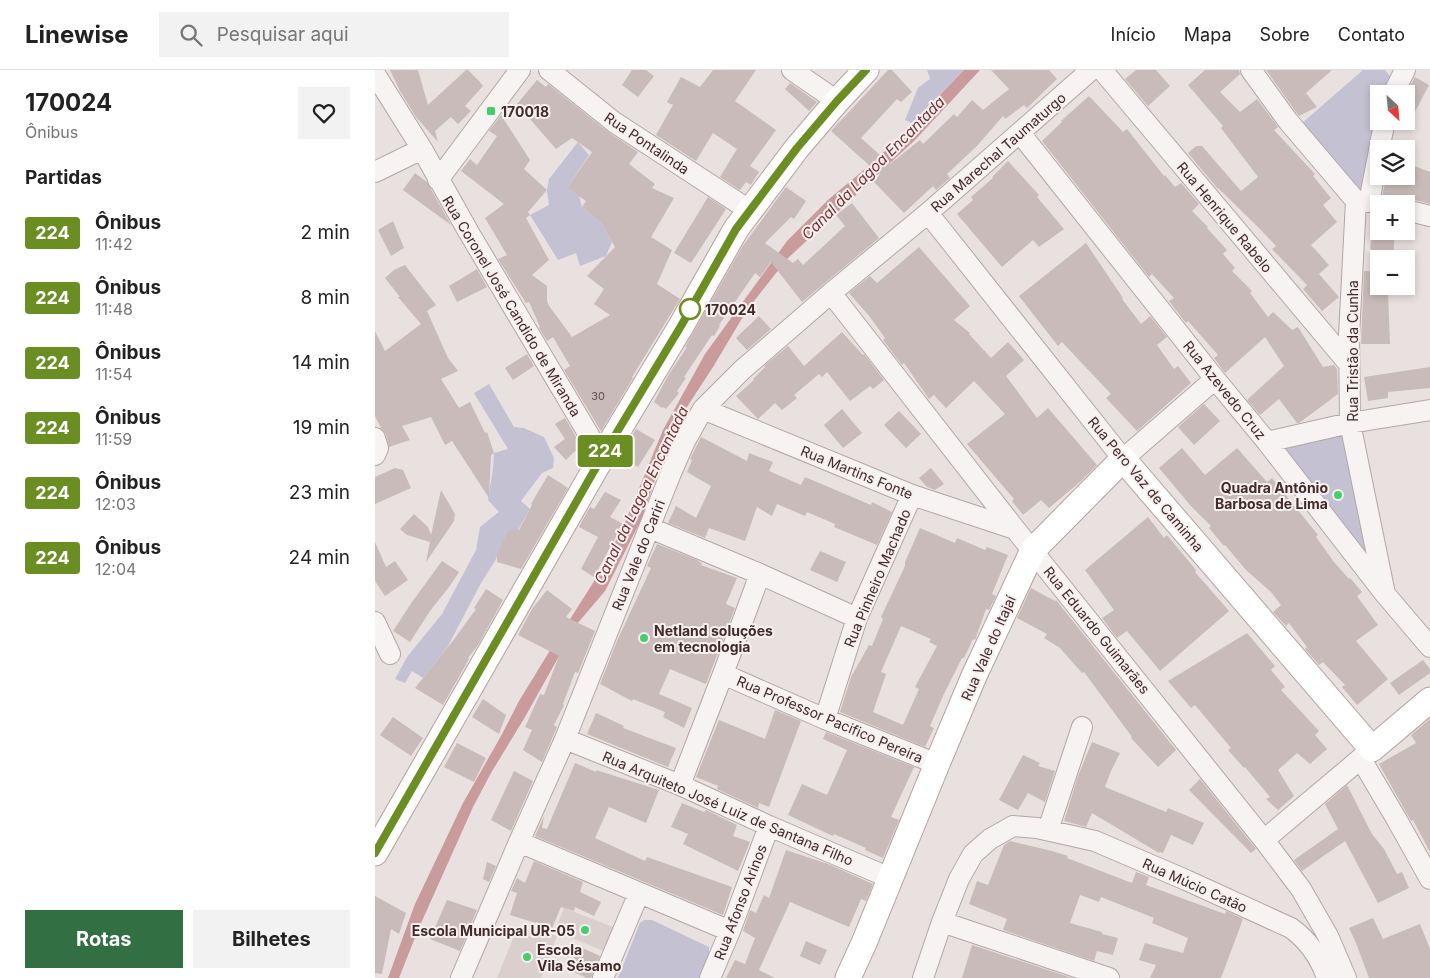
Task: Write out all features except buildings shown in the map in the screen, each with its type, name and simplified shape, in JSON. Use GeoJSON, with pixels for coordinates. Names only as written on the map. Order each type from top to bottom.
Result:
{"type":"FeatureCollection","features":[{"type":"Feature","properties":{"kind":"main road"},"geometry":{"type":"LineString","coordinates":[[375,852],[602,457],[681,326],[736,229],[797,148],[866,70]]}},
{"type":"Feature","properties":{"kind":"main road","name":"Rua Vale do Itajaí"},"geometry":{"type":"LineString","coordinates":[[848,978],[974,676],[1033,550],[1123,459]]}},
{"type":"Feature","properties":{"kind":"main road","name":"Rua Pero Vaz de Caminha"},"geometry":{"type":"LineString","coordinates":[[1123,459],[1366,754]]}},
{"type":"Feature","properties":{"kind":"main road"},"geometry":{"type":"LineString","coordinates":[[1366,754],[1430,700]]}},
{"type":"Feature","properties":{"kind":"street"},"geometry":{"type":"LineString","coordinates":[[438,180],[520,70]]}},
{"type":"Feature","properties":{"kind":"street","name":"Rua Pontalinda"},"geometry":{"type":"LineString","coordinates":[[549,70],[614,122],[749,210]]}},
{"type":"Feature","properties":{"kind":"street"},"geometry":{"type":"LineString","coordinates":[[791,70],[837,101]]}},
{"type":"Feature","properties":{"kind":"street","name":"Rua Marechal Taumaturgo"},"geometry":{"type":"LineString","coordinates":[[928,213],[1091,70]]}},
{"type":"Feature","properties":{"kind":"street","name":"Rua Henrique Rabelo"},"geometry":{"type":"LineString","coordinates":[[1102,70],[1349,364]]}},
{"type":"Feature","properties":{"kind":"street"},"geometry":{"type":"LineString","coordinates":[[1251,70],[1288,121],[1368,202]]}},
{"type":"Feature","properties":{"kind":"street"},"geometry":{"type":"LineString","coordinates":[[1398,85],[1405,70]]}},
{"type":"Feature","properties":{"kind":"street","name":"Rua Coronel José Candido de Miranda"},"geometry":{"type":"LineString","coordinates":[[375,74],[422,149],[438,180],[602,457]]}},
{"type":"Feature","properties":{"kind":"street","name":"Rua Azevedo Cruz"},"geometry":{"type":"LineString","coordinates":[[1020,133],[1267,442],[1385,594],[1430,647]]}},
{"type":"Feature","properties":{"kind":"street"},"geometry":{"type":"LineString","coordinates":[[375,172],[422,149]]}},
{"type":"Feature","properties":{"kind":"street","name":"Rua Tristão da Cunha"},"geometry":{"type":"LineString","coordinates":[[1372,185],[1349,364],[1350,423],[1385,594]]}},
{"type":"Feature","properties":{"kind":"street"},"geometry":{"type":"LineString","coordinates":[[1415,212],[1430,216]]}},
{"type":"Feature","properties":{"kind":"street","name":"Rua Vale do Cariri"},"geometry":{"type":"LineString","coordinates":[[461,978],[565,739],[671,473],[685,441],[703,409],[742,370],[928,213]]}},
{"type":"Feature","properties":{"kind":"street","name":"Rua Pero Vaz de Caminha"},"geometry":{"type":"LineString","coordinates":[[928,213],[1123,459]]}},
{"type":"Feature","properties":{"kind":"street","name":"Rua Eduardo Guimarães"},"geometry":{"type":"LineString","coordinates":[[831,293],[1015,529],[1264,840],[1301,889],[1328,936],[1346,978]]}},
{"type":"Feature","properties":{"kind":"street","name":"Rua Vale do Itajaí"},"geometry":{"type":"LineString","coordinates":[[1123,459],[1215,379]]}},
{"type":"Feature","properties":{"kind":"street","name":"Rua Martins Fonte"},"geometry":{"type":"LineString","coordinates":[[703,409],[912,495],[1015,529]]}},
{"type":"Feature","properties":{"kind":"street"},"geometry":{"type":"LineString","coordinates":[[1267,442],[1350,423],[1430,410]]}},
{"type":"Feature","properties":{"kind":"street"},"geometry":{"type":"LineString","coordinates":[[375,438],[378,448],[375,455]]}},
{"type":"Feature","properties":{"kind":"street","name":"Rua Pinheiro Machado"},"geometry":{"type":"LineString","coordinates":[[825,719],[857,618],[912,495]]}},
{"type":"Feature","properties":{"kind":"street"},"geometry":{"type":"LineString","coordinates":[[650,528],[760,574],[857,618]]}},
{"type":"Feature","properties":{"kind":"street"},"geometry":{"type":"LineString","coordinates":[[680,785],[760,574]]}},
{"type":"Feature","properties":{"kind":"street"},"geometry":{"type":"LineString","coordinates":[[375,622],[390,654]]}},
{"type":"Feature","properties":{"kind":"street","name":"Rua Professor Pacifico Pereira"},"geometry":{"type":"LineString","coordinates":[[723,674],[825,719],[937,764]]}},
{"type":"Feature","properties":{"kind":"street"},"geometry":{"type":"LineString","coordinates":[[1043,829],[1082,727]]}},
{"type":"Feature","properties":{"kind":"street","name":"Rua Arquiteto José Luiz de Santana Filho"},"geometry":{"type":"LineString","coordinates":[[565,739],[680,785],[890,878]]}},
{"type":"Feature","properties":{"kind":"street"},"geometry":{"type":"LineString","coordinates":[[1264,840],[1366,754],[1397,820],[1430,879]]}},
{"type":"Feature","properties":{"kind":"street","name":"Rua Afonso Arinos"},"geometry":{"type":"LineString","coordinates":[[710,978],[730,931],[769,826]]}},
{"type":"Feature","properties":{"kind":"street","name":"Rua Múcio Catão"},"geometry":{"type":"LineString","coordinates":[[923,978],[941,922],[959,879],[973,854],[990,839],[1013,826],[1043,829],[1095,841],[1291,928],[1303,936],[1317,955],[1327,978]]}},
{"type":"Feature","properties":{"kind":"street"},"geometry":{"type":"LineString","coordinates":[[519,842],[730,931]]}},
{"type":"Feature","properties":{"kind":"street"},"geometry":{"type":"LineString","coordinates":[[603,978],[639,893]]}},
{"type":"Feature","properties":{"kind":"street"},"geometry":{"type":"LineString","coordinates":[[941,922],[1109,978]]}},
{"type":"Feature","properties":{"kind":"shaded area"},"geometry":{"type":"Polygon","coordinates":[[[927,70],[964,70],[912,123],[905,120],[918,88],[930,79],[927,70]]]}},
{"type":"Feature","properties":{"kind":"shaded area"},"geometry":{"type":"Polygon","coordinates":[[[1363,70],[1385,70],[1395,83],[1394,85],[1370,85],[1370,130],[1377,130],[1376,140],[1370,140],[1370,174],[1367,192],[1352,200],[1293,131],[1363,70]]]}},
{"type":"Feature","properties":{"kind":"shaded area"},"geometry":{"type":"Polygon","coordinates":[[[578,142],[589,155],[567,188],[579,196],[582,207],[601,223],[612,242],[606,256],[580,266],[576,253],[558,260],[530,215],[549,205],[547,190],[549,179],[578,142]]]}},
{"type":"Feature","properties":{"kind":"shaded area"},"geometry":{"type":"Polygon","coordinates":[[[489,384],[514,427],[524,428],[544,437],[554,458],[553,468],[542,473],[521,501],[530,509],[518,530],[508,530],[495,561],[481,583],[447,648],[423,678],[412,671],[405,683],[395,679],[407,657],[442,614],[476,550],[480,527],[499,512],[488,500],[494,453],[508,449],[474,393],[489,384]]]}},
{"type":"Feature","properties":{"kind":"shaded area"},"geometry":{"type":"Polygon","coordinates":[[[1350,423],[1385,594],[1267,442],[1350,423]]]}},
{"type":"Feature","properties":{"kind":"shaded area","name":"Escola Municipal UR-05"},"geometry":{"type":"Polygon","coordinates":[[[564,908],[616,928],[606,952],[555,931],[564,908]]]}},
{"type":"Feature","properties":{"kind":"shaded area"},"geometry":{"type":"Polygon","coordinates":[[[644,920],[652,920],[709,947],[709,955],[699,978],[618,978],[640,923],[644,920]]]}},
{"type":"Feature","properties":{"kind":"shaded area","name":"Escola Vila Sésamo"},"geometry":{"type":"Polygon","coordinates":[[[518,926],[557,936],[541,978],[497,978],[518,926]]]}},
{"type":"Feature","properties":{"kind":"water","name":"Canal da Lagoa Encantada"},"geometry":{"type":"Polygon","coordinates":[[[964,70],[980,70],[916,139],[787,259],[747,310],[685,410],[661,463],[641,520],[605,591],[577,624],[473,807],[418,930],[399,978],[388,978],[415,904],[463,803],[519,701],[604,563],[624,525],[663,430],[705,354],[787,241],[829,199],[894,143],[964,70]]]}},
{"type":"Feature","properties":{"kind":"bus line","name":"224"},"geometry":{"type":"LineString","coordinates":[[375,853],[602,457],[681,326],[736,229],[797,148],[866,70]]}},
{"type":"Feature","properties":{"kind":"place","name":"170018"},"geometry":{"type":"Point","coordinates":[491,111]}},
{"type":"Feature","properties":{"kind":"place","name":"170024"},"geometry":{"type":"Point","coordinates":[690,309]}},
{"type":"Feature","properties":{"kind":"place","name":"Quadra Antônio Barbosa de Lima"},"geometry":{"type":"Point","coordinates":[1338,495]}},
{"type":"Feature","properties":{"kind":"place","name":"Netland soluções em tecnologia"},"geometry":{"type":"Point","coordinates":[644,638]}},
{"type":"Feature","properties":{"kind":"place","name":"Escola Municipal UR-05"},"geometry":{"type":"Point","coordinates":[585,930]}},
{"type":"Feature","properties":{"kind":"place","name":"Escola Vila Sésamo"},"geometry":{"type":"Point","coordinates":[527,957]}}]}
